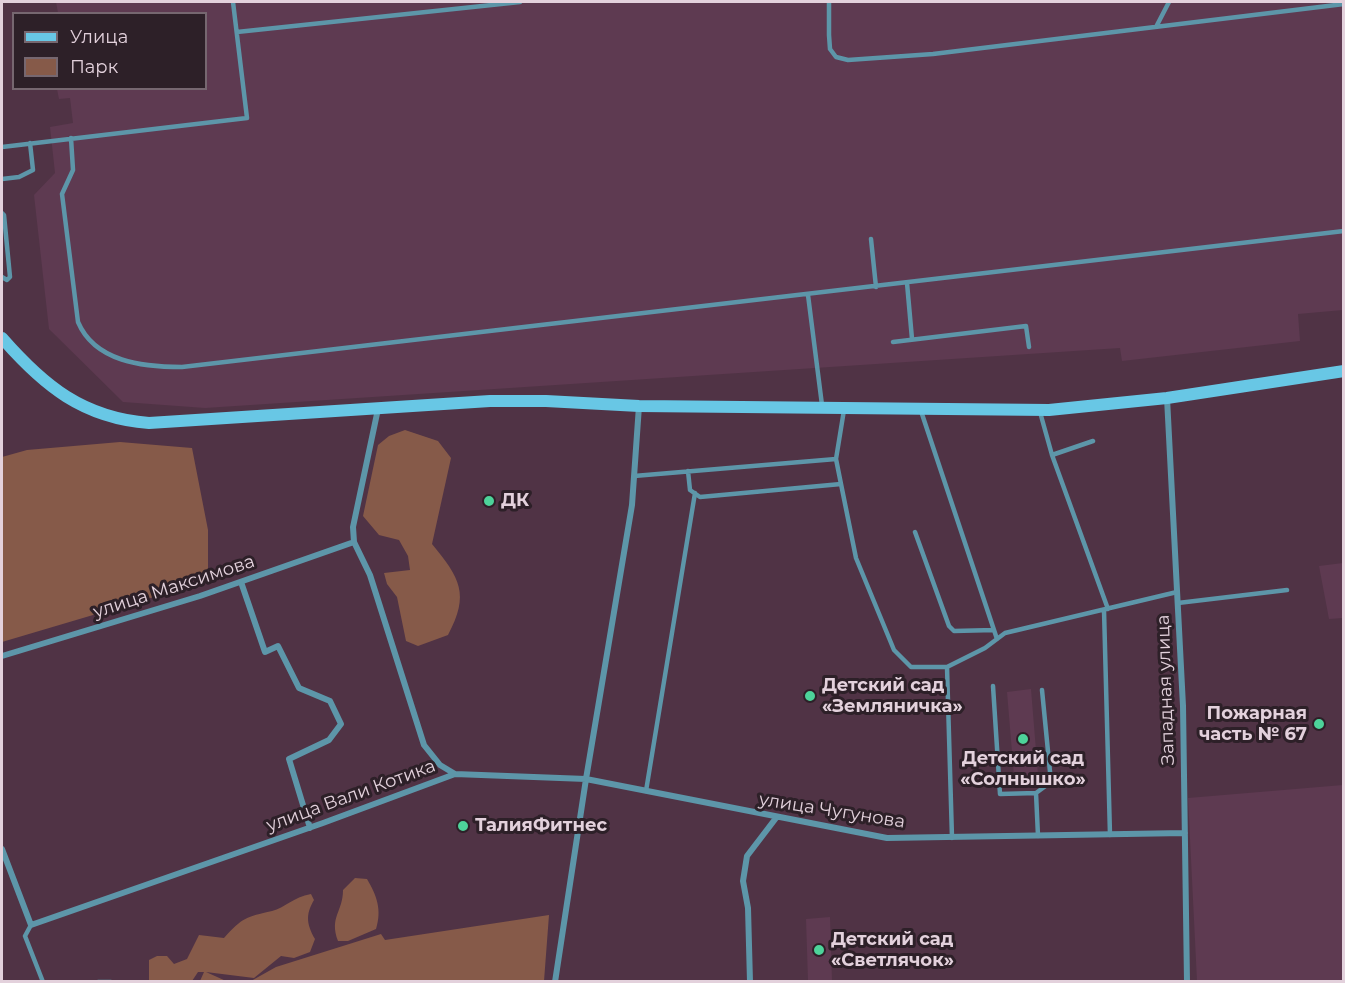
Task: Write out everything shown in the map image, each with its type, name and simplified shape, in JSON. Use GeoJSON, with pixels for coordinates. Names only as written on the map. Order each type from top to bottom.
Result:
{"type":"FeatureCollection","features":[{"type":"Feature","properties":{"kind":"main road"},"geometry":{"type":"LineString","coordinates":[[2,338],[40,378],[63,396],[98,414],[149,423],[183,423],[490,401],[546,401],[639,406],[1039,410],[1167,398],[1344,371]]}},
{"type":"Feature","properties":{"kind":"street","name":"Западная улица"},"geometry":{"type":"LineString","coordinates":[[1167,398],[1178,603],[1185,833],[1186,981]]}},
{"type":"Feature","properties":{"kind":"street"},"geometry":{"type":"LineString","coordinates":[[555,981],[632,505],[639,406]]}},
{"type":"Feature","properties":{"kind":"street","name":"улица Вали Котика"},"geometry":{"type":"LineString","coordinates":[[378,409],[353,527],[354,542],[370,575],[424,745],[440,765],[455,774]]}},
{"type":"Feature","properties":{"kind":"street","name":"улица Максимова"},"geometry":{"type":"LineString","coordinates":[[2,656],[241,582],[354,542]]}},
{"type":"Feature","properties":{"kind":"street"},"geometry":{"type":"LineString","coordinates":[[241,582],[265,652],[278,646],[299,688],[330,700],[341,724],[329,740],[289,759],[310,828]]}},
{"type":"Feature","properties":{"kind":"street","name":"улица Вали Котика"},"geometry":{"type":"LineString","coordinates":[[31,925],[310,828],[455,774]]}},
{"type":"Feature","properties":{"kind":"street","name":"улица Чугунова"},"geometry":{"type":"LineString","coordinates":[[455,774],[586,779],[887,838],[1185,833]]}},
{"type":"Feature","properties":{"kind":"street"},"geometry":{"type":"LineString","coordinates":[[750,981],[748,908],[743,881],[747,856],[776,818]]}},
{"type":"Feature","properties":{"kind":"street"},"geometry":{"type":"LineString","coordinates":[[2,849],[31,925]]}},
{"type":"Feature","properties":{"kind":"lane"},"geometry":{"type":"LineString","coordinates":[[2,147],[247,118],[233,2]]}},
{"type":"Feature","properties":{"kind":"lane"},"geometry":{"type":"LineString","coordinates":[[237,32],[520,2]]}},
{"type":"Feature","properties":{"kind":"lane"},"geometry":{"type":"LineString","coordinates":[[829,2],[830,49],[836,57],[848,60],[933,54],[1344,4]]}},
{"type":"Feature","properties":{"kind":"lane"},"geometry":{"type":"LineString","coordinates":[[1156,27],[1169,2]]}},
{"type":"Feature","properties":{"kind":"lane"},"geometry":{"type":"LineString","coordinates":[[70,138],[73,170],[62,194],[78,322],[82,331],[100,350],[114,357],[156,367],[193,365],[808,295],[1344,231]]}},
{"type":"Feature","properties":{"kind":"lane"},"geometry":{"type":"LineString","coordinates":[[2,179],[19,177],[33,170],[30,143]]}},
{"type":"Feature","properties":{"kind":"lane"},"geometry":{"type":"LineString","coordinates":[[2,213],[4,214],[10,278],[7,280],[2,277]]}},
{"type":"Feature","properties":{"kind":"lane"},"geometry":{"type":"LineString","coordinates":[[871,239],[876,287]]}},
{"type":"Feature","properties":{"kind":"lane"},"geometry":{"type":"LineString","coordinates":[[907,283],[912,339]]}},
{"type":"Feature","properties":{"kind":"lane"},"geometry":{"type":"LineString","coordinates":[[808,295],[822,407]]}},
{"type":"Feature","properties":{"kind":"lane"},"geometry":{"type":"LineString","coordinates":[[893,342],[1026,326],[1029,347]]}},
{"type":"Feature","properties":{"kind":"lane"},"geometry":{"type":"LineString","coordinates":[[844,407],[836,459],[855,558],[894,650],[911,667],[947,667],[1005,633],[1177,592]]}},
{"type":"Feature","properties":{"kind":"lane"},"geometry":{"type":"LineString","coordinates":[[920,408],[997,639]]}},
{"type":"Feature","properties":{"kind":"lane"},"geometry":{"type":"LineString","coordinates":[[1039,410],[1052,455],[1106,610],[1110,835]]}},
{"type":"Feature","properties":{"kind":"lane"},"geometry":{"type":"LineString","coordinates":[[1052,455],[1093,441]]}},
{"type":"Feature","properties":{"kind":"lane"},"geometry":{"type":"LineString","coordinates":[[634,476],[836,459]]}},
{"type":"Feature","properties":{"kind":"lane"},"geometry":{"type":"LineString","coordinates":[[688,471],[690,490],[700,497],[841,484]]}},
{"type":"Feature","properties":{"kind":"lane"},"geometry":{"type":"LineString","coordinates":[[646,791],[695,493]]}},
{"type":"Feature","properties":{"kind":"lane"},"geometry":{"type":"LineString","coordinates":[[915,532],[949,626],[954,631],[994,630]]}},
{"type":"Feature","properties":{"kind":"lane"},"geometry":{"type":"LineString","coordinates":[[1178,603],[1287,590]]}},
{"type":"Feature","properties":{"kind":"lane"},"geometry":{"type":"LineString","coordinates":[[947,667],[952,838]]}},
{"type":"Feature","properties":{"kind":"lane"},"geometry":{"type":"LineString","coordinates":[[993,686],[1000,794],[1036,793],[1051,782],[1042,690]]}},
{"type":"Feature","properties":{"kind":"lane"},"geometry":{"type":"LineString","coordinates":[[1036,793],[1038,836]]}},
{"type":"Feature","properties":{"kind":"lane"},"geometry":{"type":"LineString","coordinates":[[31,925],[25,936],[43,981]]}},
{"type":"Feature","properties":{"kind":"lane"},"geometry":{"type":"LineString","coordinates":[[98,981],[111,981]]}},
{"type":"Feature","properties":{"kind":"shaded area"},"geometry":{"type":"Polygon","coordinates":[[[56,2],[1343,2],[1343,310],[1298,314],[1300,341],[1122,361],[1120,348],[205,408],[123,402],[49,329],[34,195],[55,173],[50,127],[73,123],[70,98],[59,99],[57,90],[207,90],[207,12],[58,12],[56,2]]]}},
{"type":"Feature","properties":{"kind":"shaded area"},"geometry":{"type":"Polygon","coordinates":[[[1343,563],[1343,618],[1329,619],[1319,566],[1343,563]]]}},
{"type":"Feature","properties":{"kind":"shaded area","name":"Детский сад «Солнышко»"},"geometry":{"type":"Polygon","coordinates":[[[1031,689],[1039,787],[1015,788],[1007,692],[1031,689]]]}},
{"type":"Feature","properties":{"kind":"shaded area"},"geometry":{"type":"Polygon","coordinates":[[[1343,785],[1343,981],[1197,981],[1188,798],[1343,785]]]}},
{"type":"Feature","properties":{"kind":"shaded area","name":"Детский сад «Светлячок»"},"geometry":{"type":"Polygon","coordinates":[[[830,917],[832,981],[808,981],[806,919],[830,917]]]}},
{"type":"Feature","properties":{"kind":"green space"},"geometry":{"type":"Polygon","coordinates":[[[405,430],[438,441],[451,458],[432,544],[455,577],[460,597],[455,621],[448,635],[418,646],[406,641],[397,597],[387,584],[384,573],[410,570],[408,556],[399,540],[379,535],[363,516],[378,445],[389,436],[405,430]]]}},
{"type":"Feature","properties":{"kind":"green space"},"geometry":{"type":"Polygon","coordinates":[[[120,442],[192,448],[208,530],[208,570],[174,591],[2,642],[2,457],[27,450],[120,442]]]}},
{"type":"Feature","properties":{"kind":"green space"},"geometry":{"type":"Polygon","coordinates":[[[355,878],[367,879],[378,903],[378,922],[376,929],[348,941],[338,941],[335,926],[343,890],[355,878]]]}},
{"type":"Feature","properties":{"kind":"green space"},"geometry":{"type":"Polygon","coordinates":[[[311,894],[314,900],[309,910],[308,920],[315,939],[310,952],[294,958],[281,956],[254,978],[206,972],[226,981],[200,981],[204,972],[198,972],[192,981],[149,981],[149,960],[157,956],[167,956],[174,964],[187,959],[199,935],[224,938],[245,919],[277,910],[299,897],[311,894]]]}},
{"type":"Feature","properties":{"kind":"green space"},"geometry":{"type":"Polygon","coordinates":[[[549,915],[544,981],[251,981],[276,967],[381,934],[385,940],[549,915]]]}},
{"type":"Feature","properties":{"kind":"place","name":"ДК"},"geometry":{"type":"Point","coordinates":[489,501]}},
{"type":"Feature","properties":{"kind":"place","name":"Детский сад «Земляничка»"},"geometry":{"type":"Point","coordinates":[810,696]}},
{"type":"Feature","properties":{"kind":"place","name":"Пожарная часть № 67"},"geometry":{"type":"Point","coordinates":[1319,724]}},
{"type":"Feature","properties":{"kind":"place","name":"Детский сад «Солнышко»"},"geometry":{"type":"Point","coordinates":[1023,739]}},
{"type":"Feature","properties":{"kind":"place","name":"ТалияФитнес"},"geometry":{"type":"Point","coordinates":[463,826]}},
{"type":"Feature","properties":{"kind":"place","name":"Детский сад «Светлячок»"},"geometry":{"type":"Point","coordinates":[819,950]}}]}
